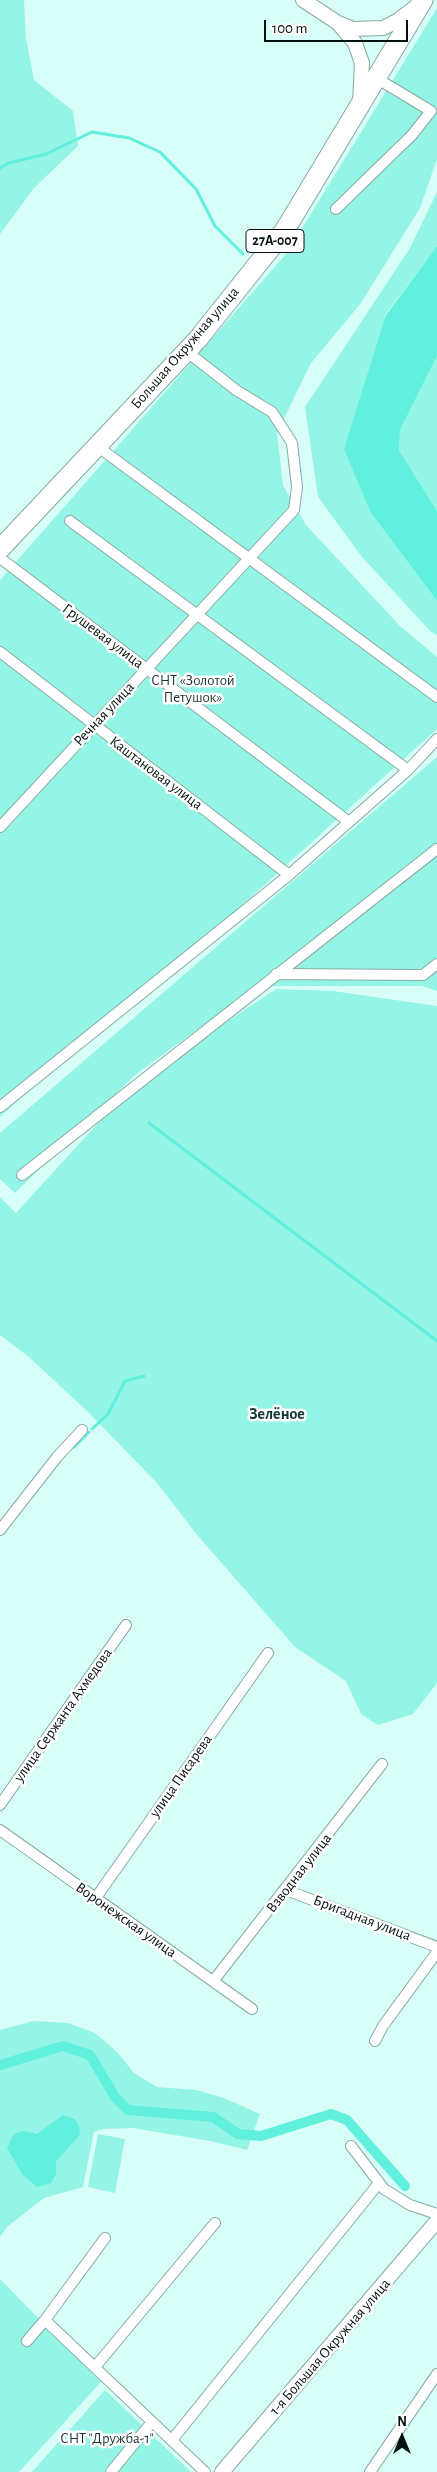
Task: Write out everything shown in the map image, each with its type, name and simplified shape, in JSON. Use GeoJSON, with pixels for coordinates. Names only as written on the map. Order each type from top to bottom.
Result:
{"type":"FeatureCollection","features":[{"type":"Feature","properties":{"kind":"highway","name":"Большая Окружная улица"},"geometry":{"type":"LineString","coordinates":[[0,549],[186,351],[284,230],[422,0]]}},
{"type":"Feature","properties":{"kind":"street"},"geometry":{"type":"LineString","coordinates":[[303,0],[338,23],[355,44],[361,57],[362,75],[359,105]]}},
{"type":"Feature","properties":{"kind":"street"},"geometry":{"type":"LineString","coordinates":[[338,23],[360,29],[383,28],[397,21],[422,0]]}},
{"type":"Feature","properties":{"kind":"street"},"geometry":{"type":"LineString","coordinates":[[336,209],[412,135],[431,111],[376,78]]}},
{"type":"Feature","properties":{"kind":"street","name":"Речная улица"},"geometry":{"type":"LineString","coordinates":[[0,827],[294,510],[297,487],[292,443],[272,412],[236,390],[186,351]]}},
{"type":"Feature","properties":{"kind":"street"},"geometry":{"type":"LineString","coordinates":[[105,452],[437,696]]}},
{"type":"Feature","properties":{"kind":"street"},"geometry":{"type":"LineString","coordinates":[[70,521],[408,770]]}},
{"type":"Feature","properties":{"kind":"street","name":"Грушевая улица"},"geometry":{"type":"LineString","coordinates":[[0,558],[349,822]]}},
{"type":"Feature","properties":{"kind":"street","name":"Каштановая улица"},"geometry":{"type":"LineString","coordinates":[[0,652],[289,875]]}},
{"type":"Feature","properties":{"kind":"street"},"geometry":{"type":"LineString","coordinates":[[0,1107],[289,875],[408,770],[437,739]]}},
{"type":"Feature","properties":{"kind":"street"},"geometry":{"type":"LineString","coordinates":[[22,1175],[437,849]]}},
{"type":"Feature","properties":{"kind":"street"},"geometry":{"type":"LineString","coordinates":[[276,974],[423,975],[437,964]]}},
{"type":"Feature","properties":{"kind":"street"},"geometry":{"type":"LineString","coordinates":[[0,1530],[57,1457],[82,1430]]}},
{"type":"Feature","properties":{"kind":"street","name":"улица Сержанта Ахмедова"},"geometry":{"type":"LineString","coordinates":[[0,1805],[126,1625]]}},
{"type":"Feature","properties":{"kind":"street","name":"улица Писарева"},"geometry":{"type":"LineString","coordinates":[[95,1899],[268,1653]]}},
{"type":"Feature","properties":{"kind":"street","name":"Взводная улица"},"geometry":{"type":"LineString","coordinates":[[214,1980],[286,1890],[382,1764]]}},
{"type":"Feature","properties":{"kind":"street","name":"Воронежская улица"},"geometry":{"type":"LineString","coordinates":[[0,1830],[95,1899],[214,1980],[252,2009]]}},
{"type":"Feature","properties":{"kind":"street","name":"Бригадная улица"},"geometry":{"type":"LineString","coordinates":[[286,1890],[437,1947]]}},
{"type":"Feature","properties":{"kind":"street"},"geometry":{"type":"LineString","coordinates":[[375,2042],[383,2026],[437,1952]]}},
{"type":"Feature","properties":{"kind":"street"},"geometry":{"type":"LineString","coordinates":[[351,2146],[384,2189],[410,2205],[437,2214]]}},
{"type":"Feature","properties":{"kind":"street"},"geometry":{"type":"LineString","coordinates":[[172,2440],[379,2183]]}},
{"type":"Feature","properties":{"kind":"street","name":"1-я Большая Окружная улица"},"geometry":{"type":"LineString","coordinates":[[222,2472],[437,2221]]}},
{"type":"Feature","properties":{"kind":"street"},"geometry":{"type":"LineString","coordinates":[[95,2368],[215,2223]]}},
{"type":"Feature","properties":{"kind":"street"},"geometry":{"type":"LineString","coordinates":[[27,2341],[45,2320],[104,2238]]}},
{"type":"Feature","properties":{"kind":"street"},"geometry":{"type":"LineString","coordinates":[[45,2320],[205,2472]]}},
{"type":"Feature","properties":{"kind":"street"},"geometry":{"type":"LineString","coordinates":[[370,2472],[437,2374]]}},
{"type":"Feature","properties":{"kind":"street"},"geometry":{"type":"LineString","coordinates":[[111,2472],[152,2422]]}},
{"type":"Feature","properties":{"kind":"green space"},"geometry":{"type":"Polygon","coordinates":[[[0,0],[24,0],[26,39],[34,80],[73,111],[78,146],[34,188],[0,234],[0,0]]]}},
{"type":"Feature","properties":{"kind":"green space","name":"СНТ «Золотой Петушок»"},"geometry":{"type":"Polygon","coordinates":[[[437,8],[437,159],[420,208],[361,303],[311,363],[277,433],[283,485],[306,525],[400,626],[437,657],[437,729],[168,972],[110,1017],[0,1117],[0,580],[287,253],[437,8]]]}},
{"type":"Feature","properties":{"kind":"green space"},"geometry":{"type":"Polygon","coordinates":[[[437,192],[437,246],[385,315],[371,513],[437,601],[437,635],[431,632],[362,557],[318,497],[305,407],[410,248],[437,192]]]}},
{"type":"Feature","properties":{"kind":"green space"},"geometry":{"type":"Polygon","coordinates":[[[437,356],[437,511],[399,450],[400,430],[437,356]]]}},
{"type":"Feature","properties":{"kind":"green space"},"geometry":{"type":"Polygon","coordinates":[[[437,757],[437,991],[422,986],[257,986],[135,1075],[15,1193],[0,1179],[0,1133],[437,757]]]}},
{"type":"Feature","properties":{"kind":"green space"},"geometry":{"type":"Polygon","coordinates":[[[276,989],[333,991],[437,1006],[437,1683],[413,1714],[378,1725],[361,1714],[346,1681],[295,1647],[198,1536],[157,1483],[88,1412],[29,1357],[0,1335],[0,1197],[16,1213],[99,1122],[136,1087],[192,1045],[276,989]]]}},
{"type":"Feature","properties":{"kind":"green space"},"geometry":{"type":"Polygon","coordinates":[[[33,2021],[68,2023],[95,2033],[117,2052],[134,2073],[157,2087],[196,2090],[224,2098],[260,2114],[247,2150],[210,2141],[133,2128],[103,2129],[94,2132],[83,2187],[44,2198],[7,2227],[0,2237],[0,2030],[33,2021]]]}},
{"type":"Feature","properties":{"kind":"green space"},"geometry":{"type":"Polygon","coordinates":[[[98,2134],[125,2139],[115,2193],[88,2187],[98,2134]]]}},
{"type":"Feature","properties":{"kind":"green space"},"geometry":{"type":"Polygon","coordinates":[[[0,2279],[101,2382],[19,2472],[0,2472],[0,2279]]]}},
{"type":"Feature","properties":{"kind":"green space","name":"СНТ \"Дружба-1\""},"geometry":{"type":"Polygon","coordinates":[[[105,2390],[191,2472],[32,2472],[105,2390]]]}},
{"type":"Feature","properties":{"kind":"shaded area"},"geometry":{"type":"Polygon","coordinates":[[[437,246],[437,356],[400,430],[399,450],[437,511],[437,601],[371,513],[344,449],[386,315],[437,246]]]}},
{"type":"Feature","properties":{"kind":"shaded area"},"geometry":{"type":"Polygon","coordinates":[[[63,2115],[75,2119],[79,2126],[80,2135],[56,2161],[56,2174],[51,2183],[37,2187],[22,2174],[7,2148],[14,2134],[24,2131],[37,2134],[63,2115]]]}},
{"type":"Feature","properties":{"kind":"waterway"},"geometry":{"type":"LineString","coordinates":[[0,168],[9,163],[46,154],[92,132],[129,138],[160,152],[196,189],[215,226],[243,254]]}},
{"type":"Feature","properties":{"kind":"waterway"},"geometry":{"type":"LineString","coordinates":[[149,1123],[437,1341]]}},
{"type":"Feature","properties":{"kind":"waterway"},"geometry":{"type":"LineString","coordinates":[[92,1429],[108,1414],[125,1381],[144,1376]]}},
{"type":"Feature","properties":{"kind":"waterway"},"geometry":{"type":"LineString","coordinates":[[74,1447],[89,1432]]}},
{"type":"Feature","properties":{"kind":"waterway"},"geometry":{"type":"LineString","coordinates":[[0,2065],[63,2046],[90,2055],[115,2097],[128,2110],[213,2117],[238,2134],[261,2136],[331,2114],[347,2120],[405,2186]]}},
{"type":"Feature","properties":{"kind":"district","name":"Зелёное"},"geometry":{"type":"Point","coordinates":[277,1414]}}]}
